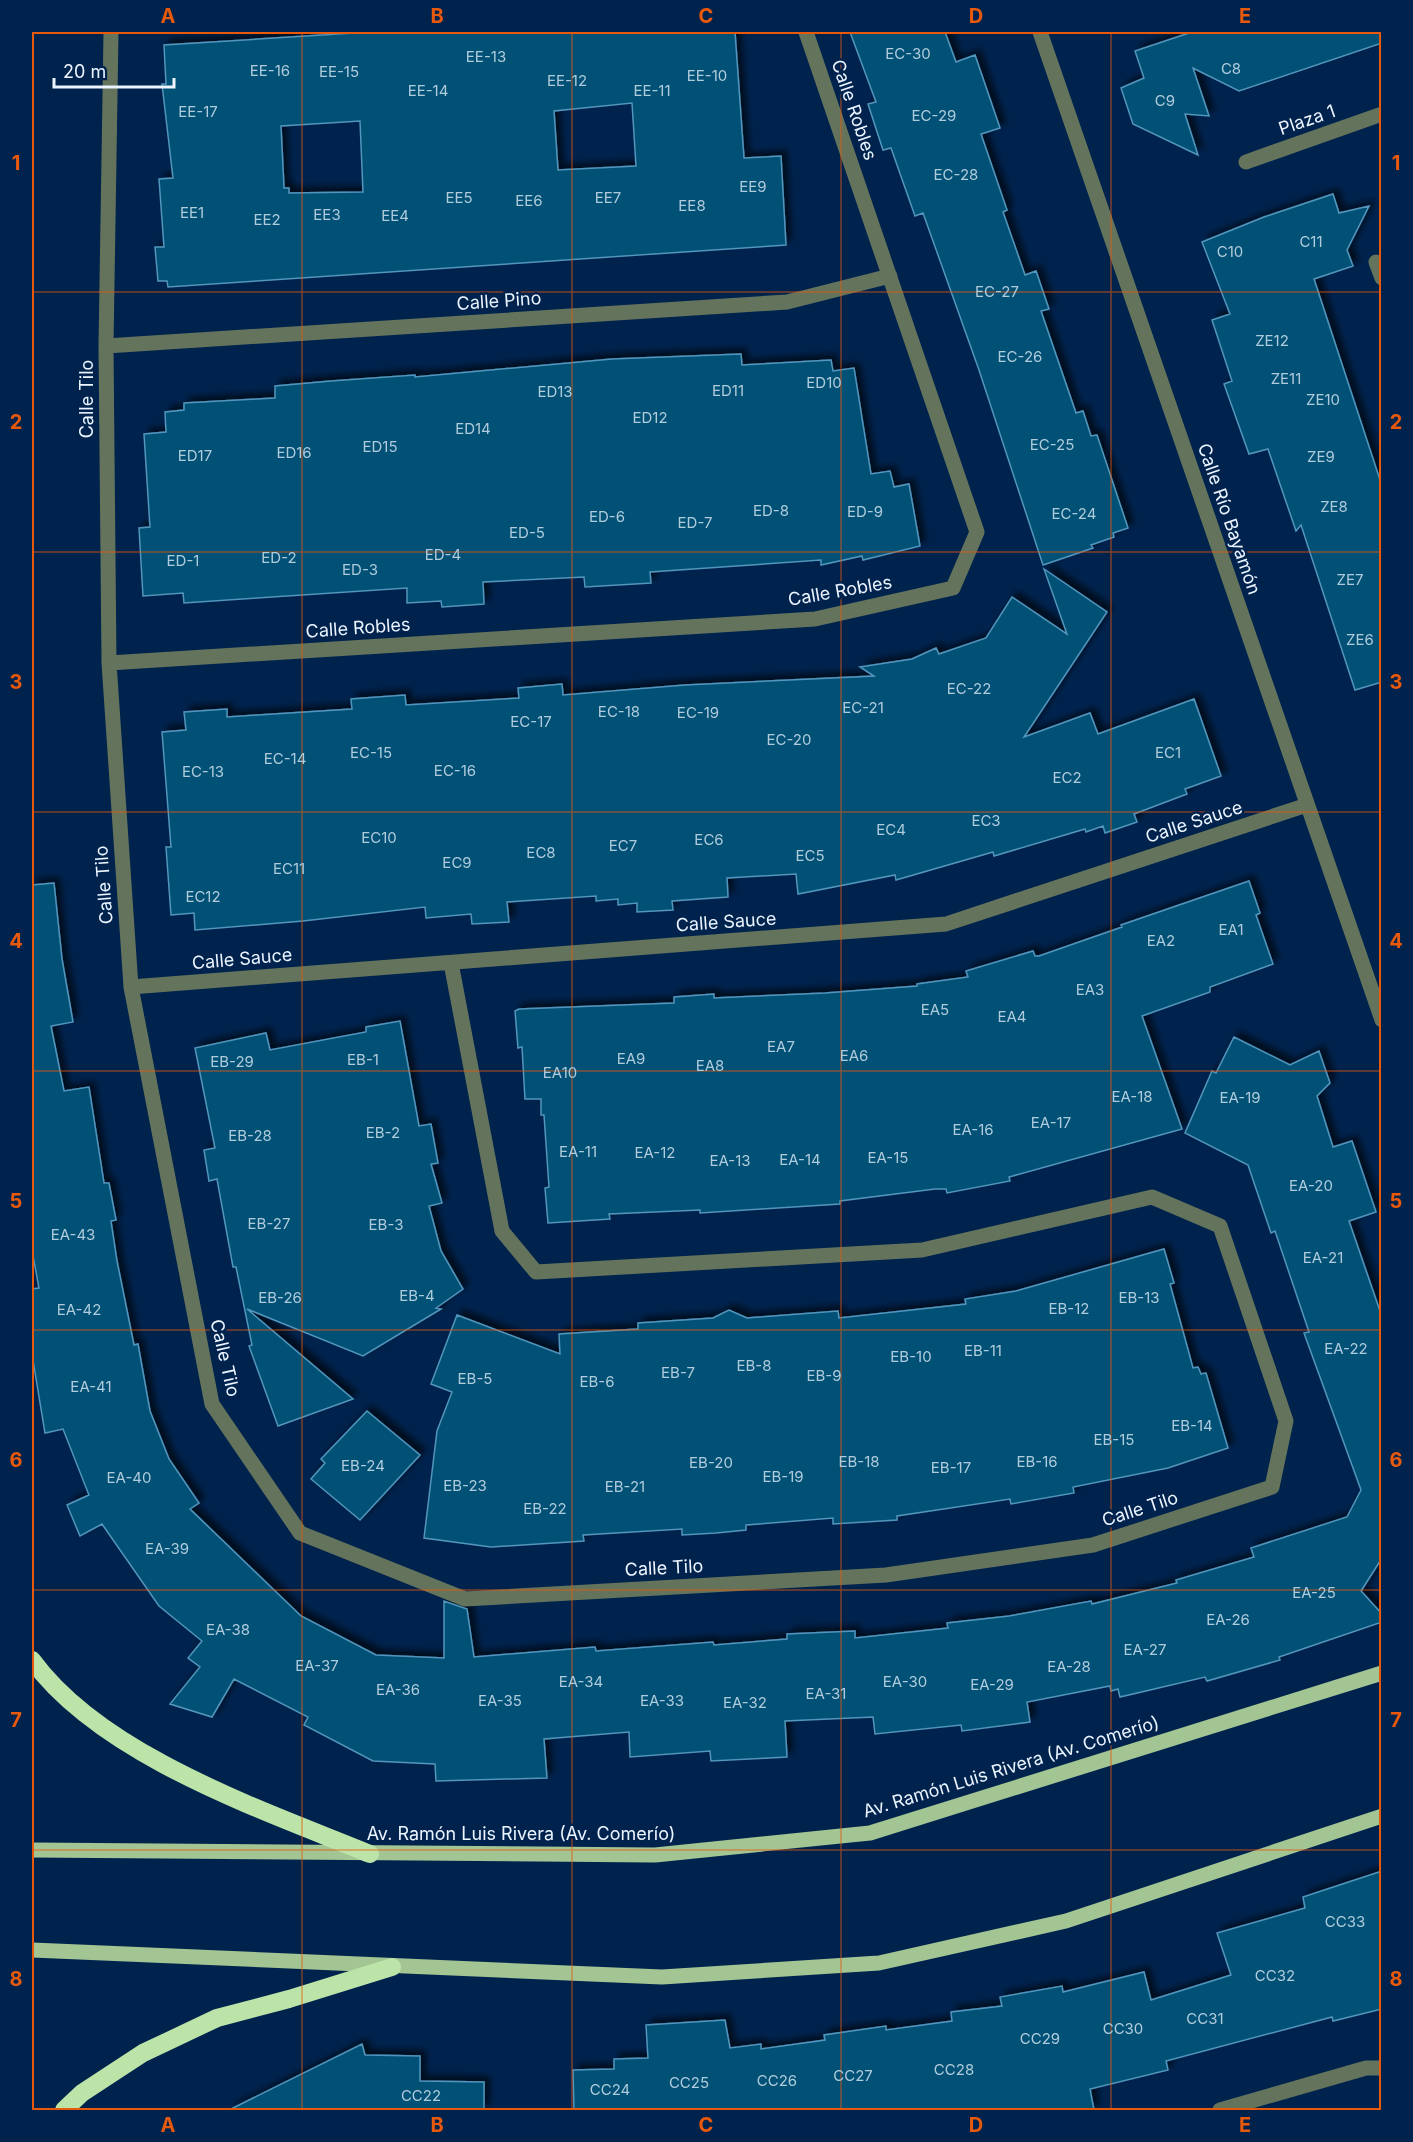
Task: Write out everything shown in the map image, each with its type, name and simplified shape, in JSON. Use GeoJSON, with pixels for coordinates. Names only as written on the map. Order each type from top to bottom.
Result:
{"type":"FeatureCollection","features":[{"type":"Feature","properties":{"kind":"highway"},"geometry":{"type":"LineString","coordinates":[[32,1660],[64,1696],[123,1742],[197,1782],[370,1854]]}},
{"type":"Feature","properties":{"kind":"highway"},"geometry":{"type":"LineString","coordinates":[[64,2110],[82,2093],[143,2053],[217,2018],[289,1999],[392,1967]]}},
{"type":"Feature","properties":{"kind":"main road","name":"Av. Ramón Luis Rivera (Av. Comerío)"},"geometry":{"type":"LineString","coordinates":[[32,1850],[655,1855],[870,1833],[1382,1673]]}},
{"type":"Feature","properties":{"kind":"main road"},"geometry":{"type":"LineString","coordinates":[[32,1950],[662,1977],[879,1964],[1066,1921],[1382,1816]]}},
{"type":"Feature","properties":{"kind":"street","name":"Calle Tilo"},"geometry":{"type":"LineString","coordinates":[[111,32],[106,346],[109,663],[131,987],[212,1404],[300,1533],[465,1599],[886,1575],[1093,1545],[1272,1487],[1286,1421],[1220,1226],[1152,1197],[922,1250],[536,1272],[502,1231],[451,963]]}},
{"type":"Feature","properties":{"kind":"street","name":"Calle Robles"},"geometry":{"type":"LineString","coordinates":[[109,663],[815,619],[953,588],[977,532],[806,32]]}},
{"type":"Feature","properties":{"kind":"street","name":"Calle Río Bayamón"},"geometry":{"type":"LineString","coordinates":[[1040,32],[1382,1020]]}},
{"type":"Feature","properties":{"kind":"street","name":"Plaza 1"},"geometry":{"type":"LineString","coordinates":[[1246,162],[1382,114]]}},
{"type":"Feature","properties":{"kind":"street"},"geometry":{"type":"LineString","coordinates":[[1376,262],[1382,278]]}},
{"type":"Feature","properties":{"kind":"street","name":"Calle Pino"},"geometry":{"type":"LineString","coordinates":[[106,346],[787,302],[891,276]]}},
{"type":"Feature","properties":{"kind":"street","name":"Calle Sauce"},"geometry":{"type":"LineString","coordinates":[[131,987],[946,924],[1307,805]]}},
{"type":"Feature","properties":{"kind":"street"},"geometry":{"type":"LineString","coordinates":[[1220,2110],[1366,2068],[1382,2068]]}},
{"type":"Feature","properties":{"kind":"building"},"geometry":{"type":"Polygon","coordinates":[[[370,32],[735,32],[744,158],[781,156],[786,245],[168,287],[167,281],[158,281],[155,247],[164,247],[159,179],[173,178],[162,84],[166,84],[164,45],[370,32]],[[632,103],[554,111],[558,170],[636,166],[632,103]],[[360,121],[281,126],[284,188],[289,188],[289,193],[363,192],[360,121]]]}},
{"type":"Feature","properties":{"kind":"building"},"geometry":{"type":"Polygon","coordinates":[[[850,32],[945,32],[956,62],[975,55],[1000,128],[981,134],[1007,210],[1003,212],[1025,275],[1036,271],[1049,309],[1041,311],[1076,413],[1083,411],[1091,436],[1097,435],[1128,528],[1113,533],[1114,537],[1091,545],[1093,548],[1043,565],[979,370],[923,213],[915,216],[891,148],[883,150],[868,104],[876,102],[850,32]]]}},
{"type":"Feature","properties":{"kind":"building"},"geometry":{"type":"Polygon","coordinates":[[[1192,32],[1382,32],[1382,43],[1239,91],[1193,68],[1209,116],[1185,114],[1198,155],[1133,124],[1121,88],[1144,78],[1135,51],[1192,32]]]}},
{"type":"Feature","properties":{"kind":"building"},"geometry":{"type":"Polygon","coordinates":[[[1333,194],[1339,213],[1369,206],[1347,250],[1353,266],[1314,279],[1382,486],[1382,682],[1355,690],[1301,525],[1296,531],[1268,449],[1249,454],[1224,384],[1232,381],[1212,320],[1230,314],[1202,242],[1264,217],[1333,194]]]}},
{"type":"Feature","properties":{"kind":"building"},"geometry":{"type":"Polygon","coordinates":[[[741,354],[742,365],[831,360],[833,371],[854,368],[871,474],[890,471],[894,487],[909,484],[920,546],[863,560],[862,556],[821,565],[821,560],[650,572],[651,583],[585,587],[584,577],[483,582],[484,604],[442,607],[441,601],[407,603],[407,588],[184,603],[183,593],[143,596],[139,528],[150,527],[144,434],[166,432],[165,412],[184,410],[184,403],[275,398],[275,386],[331,381],[415,375],[415,377],[612,359],[741,354]]]}},
{"type":"Feature","properties":{"kind":"building"},"geometry":{"type":"Polygon","coordinates":[[[1044,569],[1107,612],[1024,737],[1090,713],[1098,734],[1194,699],[1221,776],[1185,789],[1187,794],[1134,814],[1137,822],[1105,833],[1103,826],[1086,832],[1085,829],[994,856],[993,852],[896,880],[895,875],[798,894],[796,874],[727,878],[728,897],[672,901],[673,910],[637,912],[637,903],[618,905],[618,899],[596,901],[596,896],[507,902],[509,922],[472,924],[471,914],[426,918],[425,907],[195,930],[194,913],[171,915],[166,847],[171,847],[162,732],[186,730],[184,712],[227,709],[227,717],[352,709],[351,699],[405,695],[406,705],[519,698],[518,688],[562,684],[563,695],[685,685],[874,676],[860,667],[912,659],[936,648],[939,654],[986,638],[1012,597],[1067,634],[1044,569]]]}},
{"type":"Feature","properties":{"kind":"building"},"geometry":{"type":"Polygon","coordinates":[[[1249,881],[1260,913],[1256,915],[1273,964],[1210,987],[1210,992],[1142,1016],[1182,1129],[1009,1177],[1010,1181],[947,1193],[946,1189],[935,1189],[840,1201],[840,1204],[700,1213],[700,1210],[609,1214],[610,1219],[548,1223],[545,1188],[549,1187],[544,1115],[541,1115],[541,1099],[525,1099],[522,1047],[518,1048],[515,1011],[519,1009],[674,1003],[674,997],[714,994],[714,998],[917,986],[917,984],[968,977],[966,971],[1033,951],[1035,956],[1039,956],[1249,881]]]}},
{"type":"Feature","properties":{"kind":"building"},"geometry":{"type":"Polygon","coordinates":[[[54,883],[62,959],[73,1022],[51,1026],[64,1091],[89,1087],[104,1183],[109,1183],[116,1220],[111,1221],[117,1261],[134,1345],[138,1344],[150,1411],[169,1459],[199,1503],[190,1509],[301,1616],[376,1655],[444,1658],[444,1601],[467,1609],[474,1657],[595,1647],[596,1651],[713,1642],[714,1645],[787,1639],[787,1634],[855,1631],[855,1638],[948,1628],[947,1623],[1009,1616],[1091,1601],[1092,1604],[1177,1583],[1176,1580],[1254,1557],[1251,1548],[1347,1517],[1361,1490],[1304,1333],[1309,1332],[1275,1231],[1271,1233],[1248,1165],[1185,1133],[1212,1071],[1216,1073],[1234,1037],[1290,1065],[1319,1051],[1330,1083],[1317,1096],[1333,1147],[1352,1141],[1376,1212],[1349,1221],[1382,1317],[1382,1558],[1361,1591],[1382,1614],[1382,1622],[1279,1657],[1280,1660],[1207,1681],[1205,1677],[1120,1697],[1118,1689],[1111,1691],[1110,1686],[1027,1702],[1030,1722],[962,1731],[961,1725],[875,1734],[873,1717],[785,1721],[787,1757],[711,1761],[710,1751],[630,1757],[629,1732],[544,1739],[547,1778],[436,1781],[435,1764],[373,1761],[304,1725],[308,1717],[234,1679],[212,1717],[170,1704],[200,1667],[188,1658],[202,1641],[159,1606],[102,1524],[80,1536],[67,1505],[89,1495],[63,1429],[45,1433],[32,1354],[32,1289],[39,1288],[32,1250],[32,885],[54,883]]]}},
{"type":"Feature","properties":{"kind":"building"},"geometry":{"type":"Polygon","coordinates":[[[400,1021],[419,1126],[431,1124],[438,1163],[431,1164],[442,1203],[429,1206],[441,1251],[463,1289],[436,1308],[441,1309],[363,1356],[247,1309],[353,1399],[278,1426],[249,1346],[252,1345],[236,1267],[233,1267],[217,1179],[209,1181],[204,1150],[215,1148],[195,1048],[266,1033],[270,1050],[366,1032],[366,1027],[400,1021]]]}},
{"type":"Feature","properties":{"kind":"building"},"geometry":{"type":"Polygon","coordinates":[[[1164,1249],[1174,1283],[1170,1284],[1193,1368],[1198,1367],[1201,1374],[1206,1373],[1228,1448],[1168,1468],[1073,1487],[1074,1493],[1011,1504],[1010,1499],[897,1516],[897,1520],[833,1524],[833,1518],[746,1525],[746,1530],[716,1533],[682,1535],[682,1529],[583,1535],[584,1541],[491,1547],[424,1538],[437,1431],[452,1392],[431,1384],[457,1315],[560,1354],[559,1334],[638,1329],[638,1323],[713,1318],[729,1310],[747,1318],[838,1311],[839,1318],[966,1304],[965,1299],[1016,1291],[1164,1249]]]}},
{"type":"Feature","properties":{"kind":"building"},"geometry":{"type":"Polygon","coordinates":[[[367,1411],[420,1455],[360,1520],[311,1479],[325,1463],[321,1459],[367,1411]]]}},
{"type":"Feature","properties":{"kind":"building"},"geometry":{"type":"Polygon","coordinates":[[[1382,1871],[1382,2009],[1333,2021],[1332,2017],[1166,2061],[1168,2070],[1090,2089],[1094,2110],[574,2110],[573,2070],[614,2069],[614,2059],[648,2058],[646,2025],[725,2020],[730,2048],[761,2044],[761,2049],[825,2040],[824,2035],[886,2026],[886,2030],[952,2021],[951,2012],[1002,2006],[1000,1997],[1062,1986],[1063,1992],[1144,1972],[1151,2000],[1231,1975],[1217,1933],[1305,1908],[1303,1897],[1382,1871]]]}},
{"type":"Feature","properties":{"kind":"building"},"geometry":{"type":"Polygon","coordinates":[[[362,2044],[365,2055],[420,2056],[420,2081],[484,2082],[484,2110],[229,2110],[362,2044]]]}}]}
